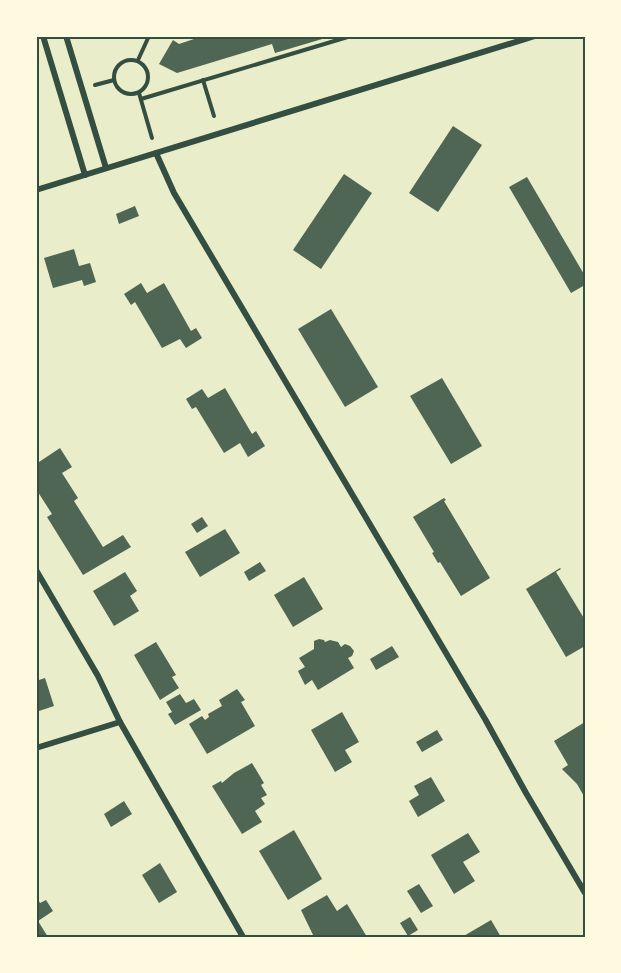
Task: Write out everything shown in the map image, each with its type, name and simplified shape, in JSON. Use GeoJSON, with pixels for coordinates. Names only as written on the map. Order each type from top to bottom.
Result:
{"type":"FeatureCollection","features":[{"type":"Feature","properties":{"kind":"street"},"geometry":{"type":"LineString","coordinates":[[43,36],[85,175]]}},
{"type":"Feature","properties":{"kind":"street"},"geometry":{"type":"LineString","coordinates":[[66,36],[106,168]]}},
{"type":"Feature","properties":{"kind":"street"},"geometry":{"type":"LineString","coordinates":[[36,190],[535,36]]}},
{"type":"Feature","properties":{"kind":"street"},"geometry":{"type":"LineString","coordinates":[[156,153],[174,193],[585,893]]}},
{"type":"Feature","properties":{"kind":"street"},"geometry":{"type":"LineString","coordinates":[[36,570],[98,676],[120,722],[243,937]]}},
{"type":"Feature","properties":{"kind":"street"},"geometry":{"type":"LineString","coordinates":[[36,748],[120,722]]}},
{"type":"Feature","properties":{"kind":"path"},"geometry":{"type":"LineString","coordinates":[[138,60],[149,36]]}},
{"type":"Feature","properties":{"kind":"path"},"geometry":{"type":"LineString","coordinates":[[141,99],[351,36]]}},
{"type":"Feature","properties":{"kind":"path"},"geometry":{"type":"LineString","coordinates":[[128,59],[141,62],[148,74],[145,88],[140,93],[121,91],[114,80],[117,67],[128,59]]}},
{"type":"Feature","properties":{"kind":"path"},"geometry":{"type":"LineString","coordinates":[[203,80],[214,116]]}},
{"type":"Feature","properties":{"kind":"path"},"geometry":{"type":"LineString","coordinates":[[140,93],[156,153]]}},
{"type":"Feature","properties":{"kind":"building"},"geometry":{"type":"Polygon","coordinates":[[[196,36],[329,37],[275,53],[272,44],[177,73],[159,64],[173,40],[179,44],[197,38],[196,36]]]}},
{"type":"Feature","properties":{"kind":"building"},"geometry":{"type":"Polygon","coordinates":[[[453,126],[482,145],[438,212],[409,193],[453,126]]]}},
{"type":"Feature","properties":{"kind":"building"},"geometry":{"type":"Polygon","coordinates":[[[344,174],[372,193],[321,269],[293,250],[344,174]]]}},
{"type":"Feature","properties":{"kind":"building"},"geometry":{"type":"Polygon","coordinates":[[[527,177],[585,276],[585,285],[571,293],[509,187],[527,177]]]}},
{"type":"Feature","properties":{"kind":"building"},"geometry":{"type":"Polygon","coordinates":[[[135,206],[139,216],[119,224],[116,214],[135,206]]]}},
{"type":"Feature","properties":{"kind":"building"},"geometry":{"type":"Polygon","coordinates":[[[74,249],[79,266],[90,263],[96,282],[84,286],[82,280],[53,288],[44,258],[74,249]]]}},
{"type":"Feature","properties":{"kind":"building"},"geometry":{"type":"Polygon","coordinates":[[[141,283],[147,293],[164,283],[191,331],[196,328],[202,338],[186,348],[180,339],[162,348],[135,302],[131,305],[124,294],[141,283]]]}},
{"type":"Feature","properties":{"kind":"building"},"geometry":{"type":"Polygon","coordinates":[[[331,309],[378,387],[345,407],[298,329],[331,309]]]}},
{"type":"Feature","properties":{"kind":"building"},"geometry":{"type":"Polygon","coordinates":[[[442,378],[482,446],[451,464],[410,396],[442,378]]]}},
{"type":"Feature","properties":{"kind":"building"},"geometry":{"type":"Polygon","coordinates":[[[225,388],[252,434],[256,431],[265,446],[248,457],[240,443],[224,453],[196,407],[192,409],[186,399],[202,389],[208,398],[225,388]]]}},
{"type":"Feature","properties":{"kind":"building"},"geometry":{"type":"Polygon","coordinates":[[[60,448],[72,467],[62,473],[78,498],[74,501],[103,547],[123,535],[131,547],[83,575],[47,517],[52,514],[36,489],[36,464],[60,448]]]}},
{"type":"Feature","properties":{"kind":"building"},"geometry":{"type":"Polygon","coordinates":[[[444,498],[490,578],[461,596],[440,562],[438,563],[413,517],[444,498]]]}},
{"type":"Feature","properties":{"kind":"building"},"geometry":{"type":"Polygon","coordinates":[[[202,517],[208,526],[197,533],[191,524],[202,517]]]}},
{"type":"Feature","properties":{"kind":"building"},"geometry":{"type":"Polygon","coordinates":[[[225,529],[240,553],[200,577],[185,552],[225,529]]]}},
{"type":"Feature","properties":{"kind":"building"},"geometry":{"type":"Polygon","coordinates":[[[260,562],[266,571],[249,581],[244,572],[260,562]]]}},
{"type":"Feature","properties":{"kind":"building"},"geometry":{"type":"Polygon","coordinates":[[[560,568],[556,572],[585,620],[585,646],[566,657],[526,589],[560,568]]]}},
{"type":"Feature","properties":{"kind":"building"},"geometry":{"type":"Polygon","coordinates":[[[125,572],[137,591],[130,596],[139,611],[114,626],[93,591],[125,572]]]}},
{"type":"Feature","properties":{"kind":"building"},"geometry":{"type":"Polygon","coordinates":[[[304,577],[323,609],[293,627],[274,595],[304,577]]]}},
{"type":"Feature","properties":{"kind":"building"},"geometry":{"type":"Polygon","coordinates":[[[319,639],[325,642],[330,640],[338,642],[341,647],[345,644],[350,646],[354,651],[348,658],[354,668],[318,690],[312,680],[305,685],[298,671],[305,667],[299,658],[314,649],[314,641],[319,639]]]}},
{"type":"Feature","properties":{"kind":"building"},"geometry":{"type":"Polygon","coordinates":[[[156,642],[176,675],[172,677],[179,688],[160,700],[134,655],[156,642]]]}},
{"type":"Feature","properties":{"kind":"building"},"geometry":{"type":"Polygon","coordinates":[[[392,646],[399,657],[376,670],[370,659],[392,646]]]}},
{"type":"Feature","properties":{"kind":"building"},"geometry":{"type":"Polygon","coordinates":[[[45,678],[54,706],[36,712],[36,681],[45,678]]]}},
{"type":"Feature","properties":{"kind":"building"},"geometry":{"type":"Polygon","coordinates":[[[237,689],[245,700],[241,702],[255,726],[207,754],[189,724],[202,716],[205,720],[209,717],[208,714],[222,706],[219,700],[237,689]]]}},
{"type":"Feature","properties":{"kind":"building"},"geometry":{"type":"Polygon","coordinates":[[[180,694],[186,703],[194,699],[201,710],[175,725],[168,714],[172,712],[166,702],[180,694]]]}},
{"type":"Feature","properties":{"kind":"building"},"geometry":{"type":"Polygon","coordinates":[[[342,712],[359,742],[345,750],[352,762],[335,772],[311,730],[342,712]]]}},
{"type":"Feature","properties":{"kind":"building"},"geometry":{"type":"Polygon","coordinates":[[[585,722],[585,798],[577,784],[562,769],[568,765],[554,741],[585,722]]]}},
{"type":"Feature","properties":{"kind":"building"},"geometry":{"type":"Polygon","coordinates":[[[437,730],[443,740],[422,752],[416,742],[437,730]]]}},
{"type":"Feature","properties":{"kind":"building"},"geometry":{"type":"Polygon","coordinates":[[[252,763],[264,783],[261,785],[267,795],[261,798],[265,804],[255,811],[262,822],[242,834],[212,786],[221,781],[222,783],[252,763]]]}},
{"type":"Feature","properties":{"kind":"building"},"geometry":{"type":"Polygon","coordinates":[[[431,777],[445,801],[418,817],[409,801],[419,795],[414,786],[431,777]]]}},
{"type":"Feature","properties":{"kind":"building"},"geometry":{"type":"Polygon","coordinates":[[[124,801],[132,814],[111,827],[104,814],[124,801]]]}},
{"type":"Feature","properties":{"kind":"building"},"geometry":{"type":"Polygon","coordinates":[[[294,830],[322,879],[288,900],[259,851],[294,830]]]}},
{"type":"Feature","properties":{"kind":"building"},"geometry":{"type":"Polygon","coordinates":[[[468,833],[480,852],[463,862],[475,881],[454,894],[431,855],[468,833]]]}},
{"type":"Feature","properties":{"kind":"building"},"geometry":{"type":"Polygon","coordinates":[[[160,863],[177,892],[159,903],[142,875],[160,863]]]}},
{"type":"Feature","properties":{"kind":"building"},"geometry":{"type":"Polygon","coordinates":[[[419,884],[433,906],[421,913],[407,891],[419,884]]]}},
{"type":"Feature","properties":{"kind":"building"},"geometry":{"type":"Polygon","coordinates":[[[327,895],[337,911],[347,904],[367,937],[314,937],[301,910],[327,895]]]}},
{"type":"Feature","properties":{"kind":"building"},"geometry":{"type":"Polygon","coordinates":[[[36,896],[40,903],[46,900],[53,911],[38,921],[48,937],[36,937],[36,896]]]}},
{"type":"Feature","properties":{"kind":"building"},"geometry":{"type":"Polygon","coordinates":[[[410,917],[418,930],[408,936],[400,923],[410,917]]]}},
{"type":"Feature","properties":{"kind":"building"},"geometry":{"type":"Polygon","coordinates":[[[491,920],[501,937],[462,937],[491,920]]]}}]}
